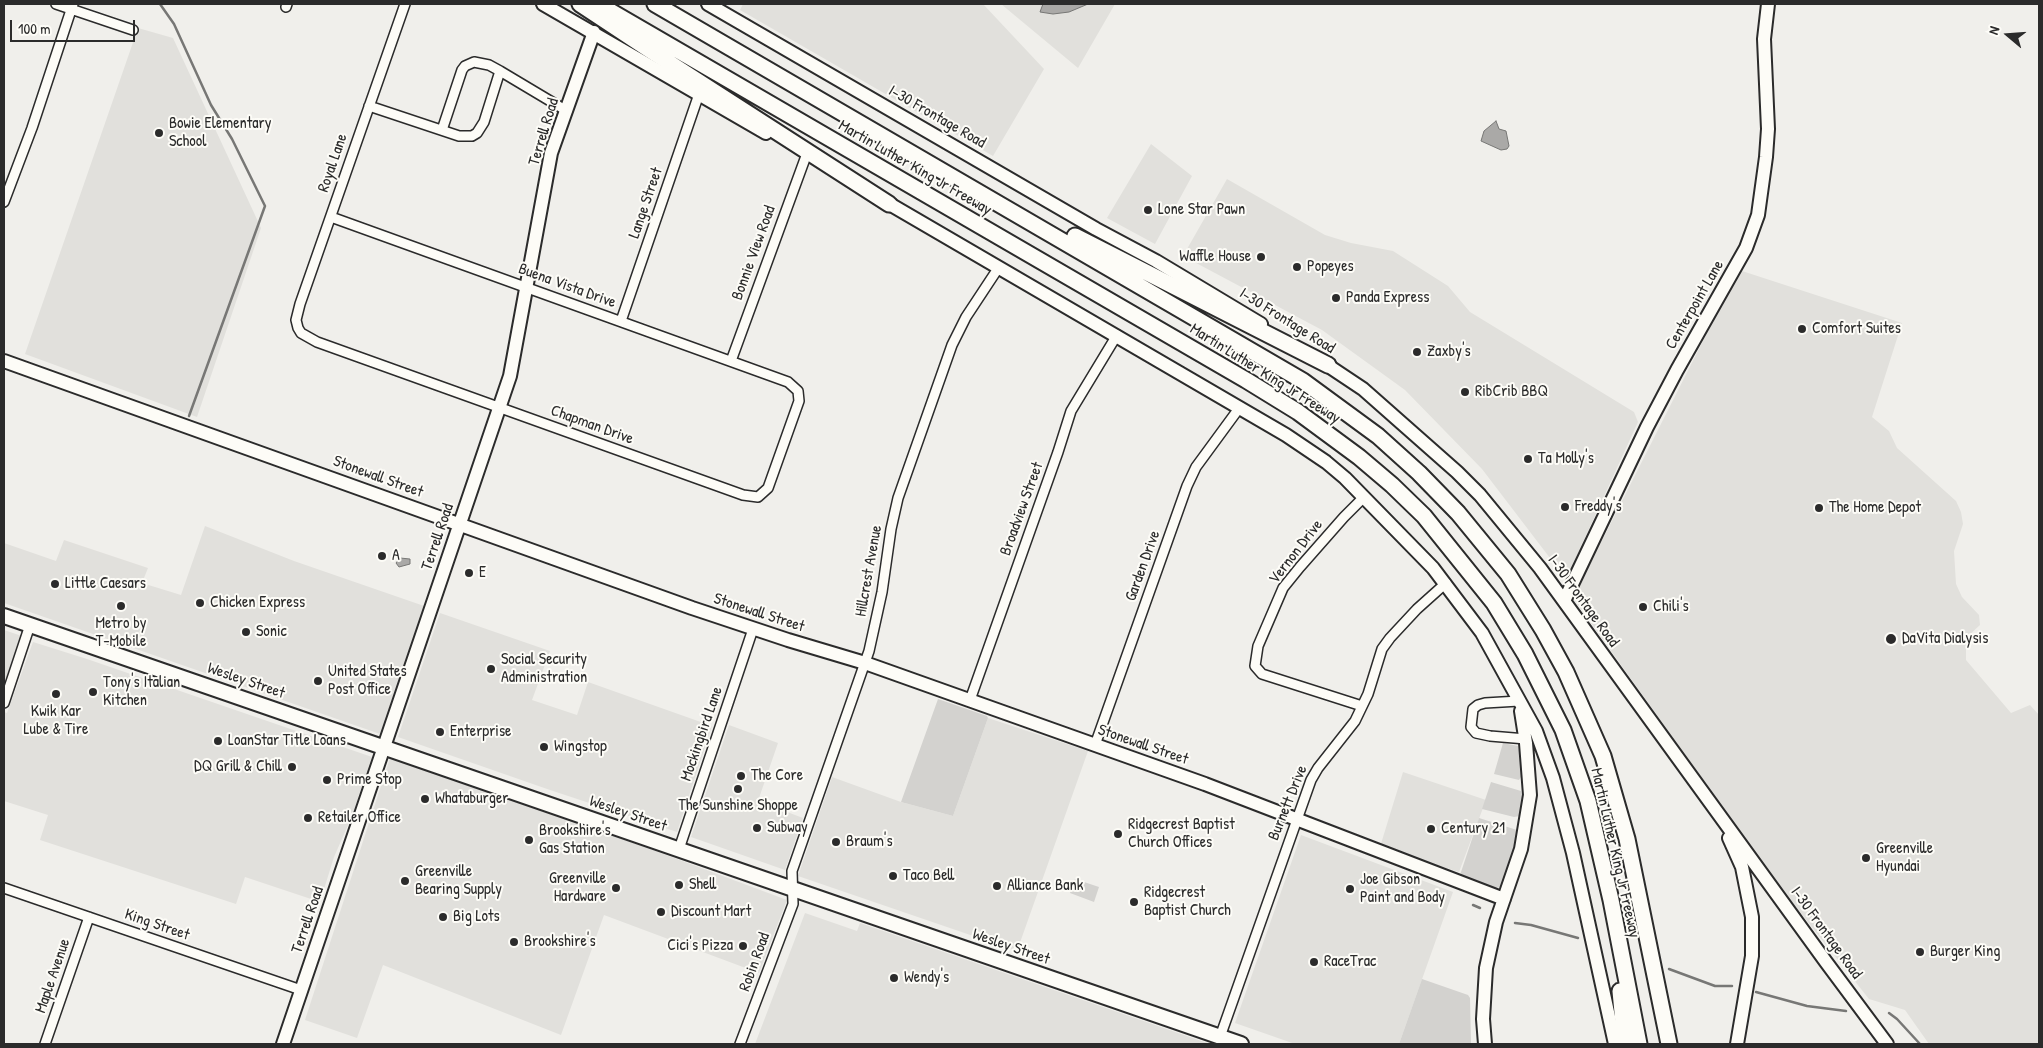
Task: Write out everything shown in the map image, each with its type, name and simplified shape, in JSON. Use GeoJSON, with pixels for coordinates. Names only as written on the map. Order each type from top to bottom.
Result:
{"type":"FeatureCollection","features":[{"type":"Feature","properties":{"kind":"highway"},"geometry":{"type":"LineString","coordinates":[[580,4],[889,204]]}},
{"type":"Feature","properties":{"kind":"highway","name":"Martin Luther King Jr Freeway"},"geometry":{"type":"LineString","coordinates":[[598,4],[1246,380],[1319,427],[1392,485],[1424,516],[1494,603],[1525,654],[1563,730],[1588,801],[1639,1044]]}},
{"type":"Feature","properties":{"kind":"highway","name":"Martin Luther King Jr Freeway"},"geometry":{"type":"LineString","coordinates":[[655,4],[1303,381],[1378,436],[1419,473],[1474,531],[1508,574],[1543,630],[1566,672],[1603,756],[1627,839],[1669,1044]]}},
{"type":"Feature","properties":{"kind":"highway"},"geometry":{"type":"LineString","coordinates":[[943,170],[1207,302],[1328,365]]}},
{"type":"Feature","properties":{"kind":"highway"},"geometry":{"type":"LineString","coordinates":[[1610,900],[1625,1044]]}},
{"type":"Feature","properties":{"kind":"main road"},"geometry":{"type":"LineString","coordinates":[[543,4],[1240,407],[1326,462],[1364,497],[1446,583],[1482,633],[1536,731],[1553,778],[1573,852],[1615,1044]]}},
{"type":"Feature","properties":{"kind":"main road","name":"I-30 Frontage Road"},"geometry":{"type":"LineString","coordinates":[[708,4],[1156,262],[1328,365],[1363,389],[1480,495],[1540,568],[1720,817],[1888,1044]]}},
{"type":"Feature","properties":{"kind":"main road","name":"Centerpoint Lane"},"geometry":{"type":"LineString","coordinates":[[1564,601],[1647,427],[1746,248],[1758,215],[1768,130],[1764,39],[1768,4]]}},
{"type":"Feature","properties":{"kind":"main road","name":"Terrell Road"},"geometry":{"type":"LineString","coordinates":[[283,1044],[510,376],[551,153],[594,32]]}},
{"type":"Feature","properties":{"kind":"main road","name":"Stonewall Street"},"geometry":{"type":"LineString","coordinates":[[4,361],[642,591],[753,629],[865,663],[970,700],[1296,819],[1504,899]]}},
{"type":"Feature","properties":{"kind":"main road","name":"Wesley Street"},"geometry":{"type":"LineString","coordinates":[[4,616],[1242,1044]]}},
{"type":"Feature","properties":{"kind":"main road"},"geometry":{"type":"LineString","coordinates":[[1485,1044],[1483,1019],[1486,968],[1496,922],[1521,848],[1530,795],[1526,739],[1520,701]]}},
{"type":"Feature","properties":{"kind":"main road","name":"I-30 Frontage Road"},"geometry":{"type":"LineString","coordinates":[[1720,817],[1742,867],[1752,917],[1752,956],[1736,1044]]}},
{"type":"Feature","properties":{"kind":"street"},"geometry":{"type":"LineString","coordinates":[[56,4],[72,7],[134,30]]}},
{"type":"Feature","properties":{"kind":"street","name":"Royal Lane"},"geometry":{"type":"LineString","coordinates":[[301,333],[296,320],[300,304],[405,4]]}},
{"type":"Feature","properties":{"kind":"street"},"geometry":{"type":"LineString","coordinates":[[4,202],[32,128],[72,7]]}},
{"type":"Feature","properties":{"kind":"street"},"geometry":{"type":"LineString","coordinates":[[442,130],[465,66],[474,62],[479,62],[500,71],[567,112]]}},
{"type":"Feature","properties":{"kind":"street"},"geometry":{"type":"LineString","coordinates":[[370,106],[468,137],[477,133],[484,122],[500,71]]}},
{"type":"Feature","properties":{"kind":"street","name":"Lange Street"},"geometry":{"type":"LineString","coordinates":[[621,321],[699,94]]}},
{"type":"Feature","properties":{"kind":"street","name":"Bonnie View Road"},"geometry":{"type":"LineString","coordinates":[[731,361],[806,156]]}},
{"type":"Feature","properties":{"kind":"street","name":"Buena Vista Drive"},"geometry":{"type":"LineString","coordinates":[[331,217],[526,286],[792,384]]}},
{"type":"Feature","properties":{"kind":"street","name":"Hillcrest Avenue"},"geometry":{"type":"LineString","coordinates":[[792,889],[792,871],[873,638],[898,498],[952,345],[966,317],[999,267]]}},
{"type":"Feature","properties":{"kind":"street","name":"Chapman Drive"},"geometry":{"type":"LineString","coordinates":[[301,333],[317,342],[743,495],[758,497],[768,488],[799,401],[798,391],[792,384]]}},
{"type":"Feature","properties":{"kind":"street","name":"Broadview Street"},"geometry":{"type":"LineString","coordinates":[[970,700],[1058,452],[1071,410],[1117,335]]}},
{"type":"Feature","properties":{"kind":"street","name":"Garden Drive"},"geometry":{"type":"LineString","coordinates":[[1095,746],[1187,486],[1196,467],[1240,407]]}},
{"type":"Feature","properties":{"kind":"street","name":"Vernon Drive"},"geometry":{"type":"LineString","coordinates":[[1362,706],[1262,674],[1255,666],[1258,646],[1284,588],[1331,531],[1364,497]]}},
{"type":"Feature","properties":{"kind":"street","name":"Burnett Drive"},"geometry":{"type":"LineString","coordinates":[[1220,1037],[1296,819],[1314,774],[1355,721],[1382,649],[1417,609],[1446,583]]}},
{"type":"Feature","properties":{"kind":"street"},"geometry":{"type":"LineString","coordinates":[[4,702],[30,625]]}},
{"type":"Feature","properties":{"kind":"street","name":"Mockingbird Lane"},"geometry":{"type":"LineString","coordinates":[[679,850],[753,629]]}},
{"type":"Feature","properties":{"kind":"street"},"geometry":{"type":"LineString","coordinates":[[1520,701],[1485,702],[1478,705],[1473,709],[1471,728],[1476,734],[1526,739]]}},
{"type":"Feature","properties":{"kind":"street","name":"King Street"},"geometry":{"type":"LineString","coordinates":[[4,888],[301,990]]}},
{"type":"Feature","properties":{"kind":"street","name":"Robin Road"},"geometry":{"type":"LineString","coordinates":[[740,1044],[792,904],[792,889]]}},
{"type":"Feature","properties":{"kind":"street","name":"Maple Avenue"},"geometry":{"type":"LineString","coordinates":[[45,1044],[89,917]]}},
{"type":"Feature","properties":{"kind":"shaded area"},"geometry":{"type":"Polygon","coordinates":[[[743,4],[983,4],[1044,69],[993,156],[740,10],[743,4]]]}},
{"type":"Feature","properties":{"kind":"shaded area"},"geometry":{"type":"Polygon","coordinates":[[[1001,4],[1115,4],[1078,68],[1001,4]]]}},
{"type":"Feature","properties":{"kind":"shaded area"},"geometry":{"type":"Polygon","coordinates":[[[1043,4],[1088,4],[1069,12],[1053,14],[1040,12],[1043,4]]]}},
{"type":"Feature","properties":{"kind":"shaded area","name":"Bowie Elementary School"},"geometry":{"type":"Polygon","coordinates":[[[138,28],[173,38],[261,228],[197,417],[25,354],[138,28]]]}},
{"type":"Feature","properties":{"kind":"shaded area"},"geometry":{"type":"Polygon","coordinates":[[[1496,121],[1499,129],[1506,131],[1509,146],[1507,149],[1501,150],[1481,141],[1484,131],[1496,121]]]}},
{"type":"Feature","properties":{"kind":"shaded area"},"geometry":{"type":"Polygon","coordinates":[[[1151,144],[1192,176],[1155,244],[1107,218],[1151,144]]]}},
{"type":"Feature","properties":{"kind":"shaded area"},"geometry":{"type":"Polygon","coordinates":[[[1227,179],[1325,235],[1351,243],[1393,251],[1448,286],[1470,312],[1634,412],[1638,422],[1566,579],[1482,469],[1405,390],[1322,330],[1183,256],[1227,179]]]}},
{"type":"Feature","properties":{"kind":"shaded area"},"geometry":{"type":"Polygon","coordinates":[[[1742,271],[1902,323],[1872,417],[1889,431],[1897,448],[1956,501],[1961,512],[1963,524],[1954,551],[1956,584],[1962,597],[1979,615],[1980,625],[1966,638],[1966,660],[2011,713],[2030,705],[2039,715],[2039,1044],[1929,1044],[1905,1010],[1869,999],[1780,887],[1573,598],[1712,323],[1742,271]]]}},
{"type":"Feature","properties":{"kind":"shaded area"},"geometry":{"type":"Polygon","coordinates":[[[205,526],[294,561],[427,607],[383,735],[4,603],[4,543],[56,561],[64,540],[148,568],[142,583],[181,595],[205,526]]]}},
{"type":"Feature","properties":{"kind":"shaded area"},"geometry":{"type":"Polygon","coordinates":[[[400,558],[410,559],[410,564],[399,567],[396,563],[400,558]]]}},
{"type":"Feature","properties":{"kind":"shaded area"},"geometry":{"type":"Polygon","coordinates":[[[440,613],[550,651],[532,700],[577,715],[588,682],[712,726],[677,832],[398,737],[440,613]]]}},
{"type":"Feature","properties":{"kind":"shaded area"},"geometry":{"type":"Polygon","coordinates":[[[4,630],[22,636],[4,687],[4,630]]]}},
{"type":"Feature","properties":{"kind":"shaded area"},"geometry":{"type":"Polygon","coordinates":[[[33,642],[372,757],[352,816],[334,857],[320,902],[245,877],[236,904],[40,840],[48,815],[4,801],[4,712],[7,713],[33,642]]]}},
{"type":"Feature","properties":{"kind":"shaded area"},"geometry":{"type":"Polygon","coordinates":[[[938,699],[987,716],[988,718],[953,816],[901,802],[938,699]]]}},
{"type":"Feature","properties":{"kind":"shaded area"},"geometry":{"type":"Polygon","coordinates":[[[988,718],[1088,751],[1017,951],[798,876],[832,777],[901,802],[953,816],[988,718]]]}},
{"type":"Feature","properties":{"kind":"shaded area"},"geometry":{"type":"Polygon","coordinates":[[[729,725],[778,743],[758,801],[803,818],[785,870],[691,837],[729,725]]]}},
{"type":"Feature","properties":{"kind":"shaded area"},"geometry":{"type":"Polygon","coordinates":[[[1503,743],[1518,746],[1524,772],[1519,780],[1494,774],[1503,743]]]}},
{"type":"Feature","properties":{"kind":"shaded area"},"geometry":{"type":"Polygon","coordinates":[[[390,758],[653,850],[787,900],[759,973],[604,915],[561,1035],[383,965],[357,1038],[305,1020],[390,758]]]}},
{"type":"Feature","properties":{"kind":"shaded area"},"geometry":{"type":"Polygon","coordinates":[[[1403,772],[1486,800],[1459,872],[1380,847],[1403,772]]]}},
{"type":"Feature","properties":{"kind":"shaded area"},"geometry":{"type":"Polygon","coordinates":[[[1491,782],[1521,791],[1523,801],[1520,816],[1514,817],[1482,809],[1491,782]]]}},
{"type":"Feature","properties":{"kind":"shaded area"},"geometry":{"type":"Polygon","coordinates":[[[1479,818],[1517,830],[1518,838],[1505,883],[1501,887],[1495,888],[1460,875],[1479,818]]]}},
{"type":"Feature","properties":{"kind":"shaded area"},"geometry":{"type":"Polygon","coordinates":[[[1301,835],[1453,892],[1399,1044],[1295,1044],[1235,1023],[1301,835]]]}},
{"type":"Feature","properties":{"kind":"shaded area"},"geometry":{"type":"Polygon","coordinates":[[[1075,879],[1099,887],[1094,902],[1070,893],[1075,879]]]}},
{"type":"Feature","properties":{"kind":"shaded area"},"geometry":{"type":"Polygon","coordinates":[[[805,913],[857,931],[860,923],[1210,1044],[755,1044],[805,913]]]}},
{"type":"Feature","properties":{"kind":"shaded area"},"geometry":{"type":"Polygon","coordinates":[[[1422,979],[1468,995],[1470,998],[1471,1044],[1399,1044],[1422,979]]]}},
{"type":"Feature","properties":{"kind":"waterway"},"geometry":{"type":"LineString","coordinates":[[160,4],[174,24],[211,105],[232,139],[265,206],[189,416]]}},
{"type":"Feature","properties":{"kind":"waterway"},"geometry":{"type":"LineString","coordinates":[[1473,905],[1480,908]]}},
{"type":"Feature","properties":{"kind":"waterway"},"geometry":{"type":"LineString","coordinates":[[1515,923],[1531,925],[1578,938]]}},
{"type":"Feature","properties":{"kind":"waterway"},"geometry":{"type":"LineString","coordinates":[[1669,969],[1715,986],[1732,986]]}},
{"type":"Feature","properties":{"kind":"waterway"},"geometry":{"type":"LineString","coordinates":[[1756,992],[1807,1006],[1846,1011]]}},
{"type":"Feature","properties":{"kind":"waterway"},"geometry":{"type":"LineString","coordinates":[[1889,1013],[1920,1044]]}},
{"type":"Feature","properties":{"kind":"place","name":"Bowie Elementary School"},"geometry":{"type":"Point","coordinates":[159,133]}},
{"type":"Feature","properties":{"kind":"place","name":"Lone Star Pawn"},"geometry":{"type":"Point","coordinates":[1148,210]}},
{"type":"Feature","properties":{"kind":"place","name":"Waffle House"},"geometry":{"type":"Point","coordinates":[1261,257]}},
{"type":"Feature","properties":{"kind":"place","name":"Popeyes"},"geometry":{"type":"Point","coordinates":[1297,267]}},
{"type":"Feature","properties":{"kind":"place","name":"Panda Express"},"geometry":{"type":"Point","coordinates":[1336,298]}},
{"type":"Feature","properties":{"kind":"place","name":"Comfort Suites"},"geometry":{"type":"Point","coordinates":[1802,329]}},
{"type":"Feature","properties":{"kind":"place","name":"Zaxby's"},"geometry":{"type":"Point","coordinates":[1417,352]}},
{"type":"Feature","properties":{"kind":"place","name":"RibCrib BBQ"},"geometry":{"type":"Point","coordinates":[1465,392]}},
{"type":"Feature","properties":{"kind":"place","name":"Ta Molly's"},"geometry":{"type":"Point","coordinates":[1528,459]}},
{"type":"Feature","properties":{"kind":"place","name":"Freddy's"},"geometry":{"type":"Point","coordinates":[1565,507]}},
{"type":"Feature","properties":{"kind":"place","name":"The Home Depot"},"geometry":{"type":"Point","coordinates":[1819,508]}},
{"type":"Feature","properties":{"kind":"place","name":"A"},"geometry":{"type":"Point","coordinates":[382,556]}},
{"type":"Feature","properties":{"kind":"place","name":"E"},"geometry":{"type":"Point","coordinates":[469,573]}},
{"type":"Feature","properties":{"kind":"place","name":"Little Caesars"},"geometry":{"type":"Point","coordinates":[55,584]}},
{"type":"Feature","properties":{"kind":"place","name":"Chicken Express"},"geometry":{"type":"Point","coordinates":[200,603]}},
{"type":"Feature","properties":{"kind":"place","name":"Metro by T-Mobile"},"geometry":{"type":"Point","coordinates":[121,606]}},
{"type":"Feature","properties":{"kind":"place","name":"Chili's"},"geometry":{"type":"Point","coordinates":[1643,607]}},
{"type":"Feature","properties":{"kind":"place","name":"Sonic"},"geometry":{"type":"Point","coordinates":[246,632]}},
{"type":"Feature","properties":{"kind":"place","name":"DaVita Dialysis"},"geometry":{"type":"Point","coordinates":[1891,639]}},
{"type":"Feature","properties":{"kind":"place","name":"Social Security Administration"},"geometry":{"type":"Point","coordinates":[491,669]}},
{"type":"Feature","properties":{"kind":"place","name":"United States Post Office"},"geometry":{"type":"Point","coordinates":[318,681]}},
{"type":"Feature","properties":{"kind":"place","name":"Tony's Italian Kitchen"},"geometry":{"type":"Point","coordinates":[93,692]}},
{"type":"Feature","properties":{"kind":"place","name":"Kwik Kar Lube & Tire"},"geometry":{"type":"Point","coordinates":[56,694]}},
{"type":"Feature","properties":{"kind":"place","name":"Enterprise"},"geometry":{"type":"Point","coordinates":[440,732]}},
{"type":"Feature","properties":{"kind":"place","name":"LoanStar Title Loans"},"geometry":{"type":"Point","coordinates":[218,741]}},
{"type":"Feature","properties":{"kind":"place","name":"Wingstop"},"geometry":{"type":"Point","coordinates":[544,747]}},
{"type":"Feature","properties":{"kind":"place","name":"DQ Grill & Chill"},"geometry":{"type":"Point","coordinates":[292,767]}},
{"type":"Feature","properties":{"kind":"place","name":"The Core"},"geometry":{"type":"Point","coordinates":[741,776]}},
{"type":"Feature","properties":{"kind":"place","name":"Prime Stop"},"geometry":{"type":"Point","coordinates":[327,780]}},
{"type":"Feature","properties":{"kind":"place","name":"The Sunshine Shoppe"},"geometry":{"type":"Point","coordinates":[738,789]}},
{"type":"Feature","properties":{"kind":"place","name":"Whataburger"},"geometry":{"type":"Point","coordinates":[425,799]}},
{"type":"Feature","properties":{"kind":"place","name":"Retailer Office"},"geometry":{"type":"Point","coordinates":[308,818]}},
{"type":"Feature","properties":{"kind":"place","name":"Subway"},"geometry":{"type":"Point","coordinates":[757,828]}},
{"type":"Feature","properties":{"kind":"place","name":"Century 21"},"geometry":{"type":"Point","coordinates":[1431,829]}},
{"type":"Feature","properties":{"kind":"place","name":"Ridgecrest Baptist Church Offices"},"geometry":{"type":"Point","coordinates":[1118,834]}},
{"type":"Feature","properties":{"kind":"place","name":"Brookshire's Gas Station"},"geometry":{"type":"Point","coordinates":[529,840]}},
{"type":"Feature","properties":{"kind":"place","name":"Braum's"},"geometry":{"type":"Point","coordinates":[836,842]}},
{"type":"Feature","properties":{"kind":"place","name":"Greenville Hyundai"},"geometry":{"type":"Point","coordinates":[1866,858]}},
{"type":"Feature","properties":{"kind":"place","name":"Taco Bell"},"geometry":{"type":"Point","coordinates":[893,876]}},
{"type":"Feature","properties":{"kind":"place","name":"Greenville Bearing Supply"},"geometry":{"type":"Point","coordinates":[405,881]}},
{"type":"Feature","properties":{"kind":"place","name":"Shell"},"geometry":{"type":"Point","coordinates":[679,885]}},
{"type":"Feature","properties":{"kind":"place","name":"Alliance Bank"},"geometry":{"type":"Point","coordinates":[997,886]}},
{"type":"Feature","properties":{"kind":"place","name":"Greenville Hardware"},"geometry":{"type":"Point","coordinates":[616,888]}},
{"type":"Feature","properties":{"kind":"place","name":"Joe Gibson Paint and Body"},"geometry":{"type":"Point","coordinates":[1350,889]}},
{"type":"Feature","properties":{"kind":"place","name":"Ridgecrest Baptist Church"},"geometry":{"type":"Point","coordinates":[1134,902]}},
{"type":"Feature","properties":{"kind":"place","name":"Discount Mart"},"geometry":{"type":"Point","coordinates":[661,912]}},
{"type":"Feature","properties":{"kind":"place","name":"Big Lots"},"geometry":{"type":"Point","coordinates":[443,917]}},
{"type":"Feature","properties":{"kind":"place","name":"Brookshire's"},"geometry":{"type":"Point","coordinates":[514,942]}},
{"type":"Feature","properties":{"kind":"place","name":"Cici's Pizza"},"geometry":{"type":"Point","coordinates":[743,946]}},
{"type":"Feature","properties":{"kind":"place","name":"Burger King"},"geometry":{"type":"Point","coordinates":[1920,952]}},
{"type":"Feature","properties":{"kind":"place","name":"RaceTrac"},"geometry":{"type":"Point","coordinates":[1314,962]}},
{"type":"Feature","properties":{"kind":"place","name":"Wendy's"},"geometry":{"type":"Point","coordinates":[894,978]}}]}
